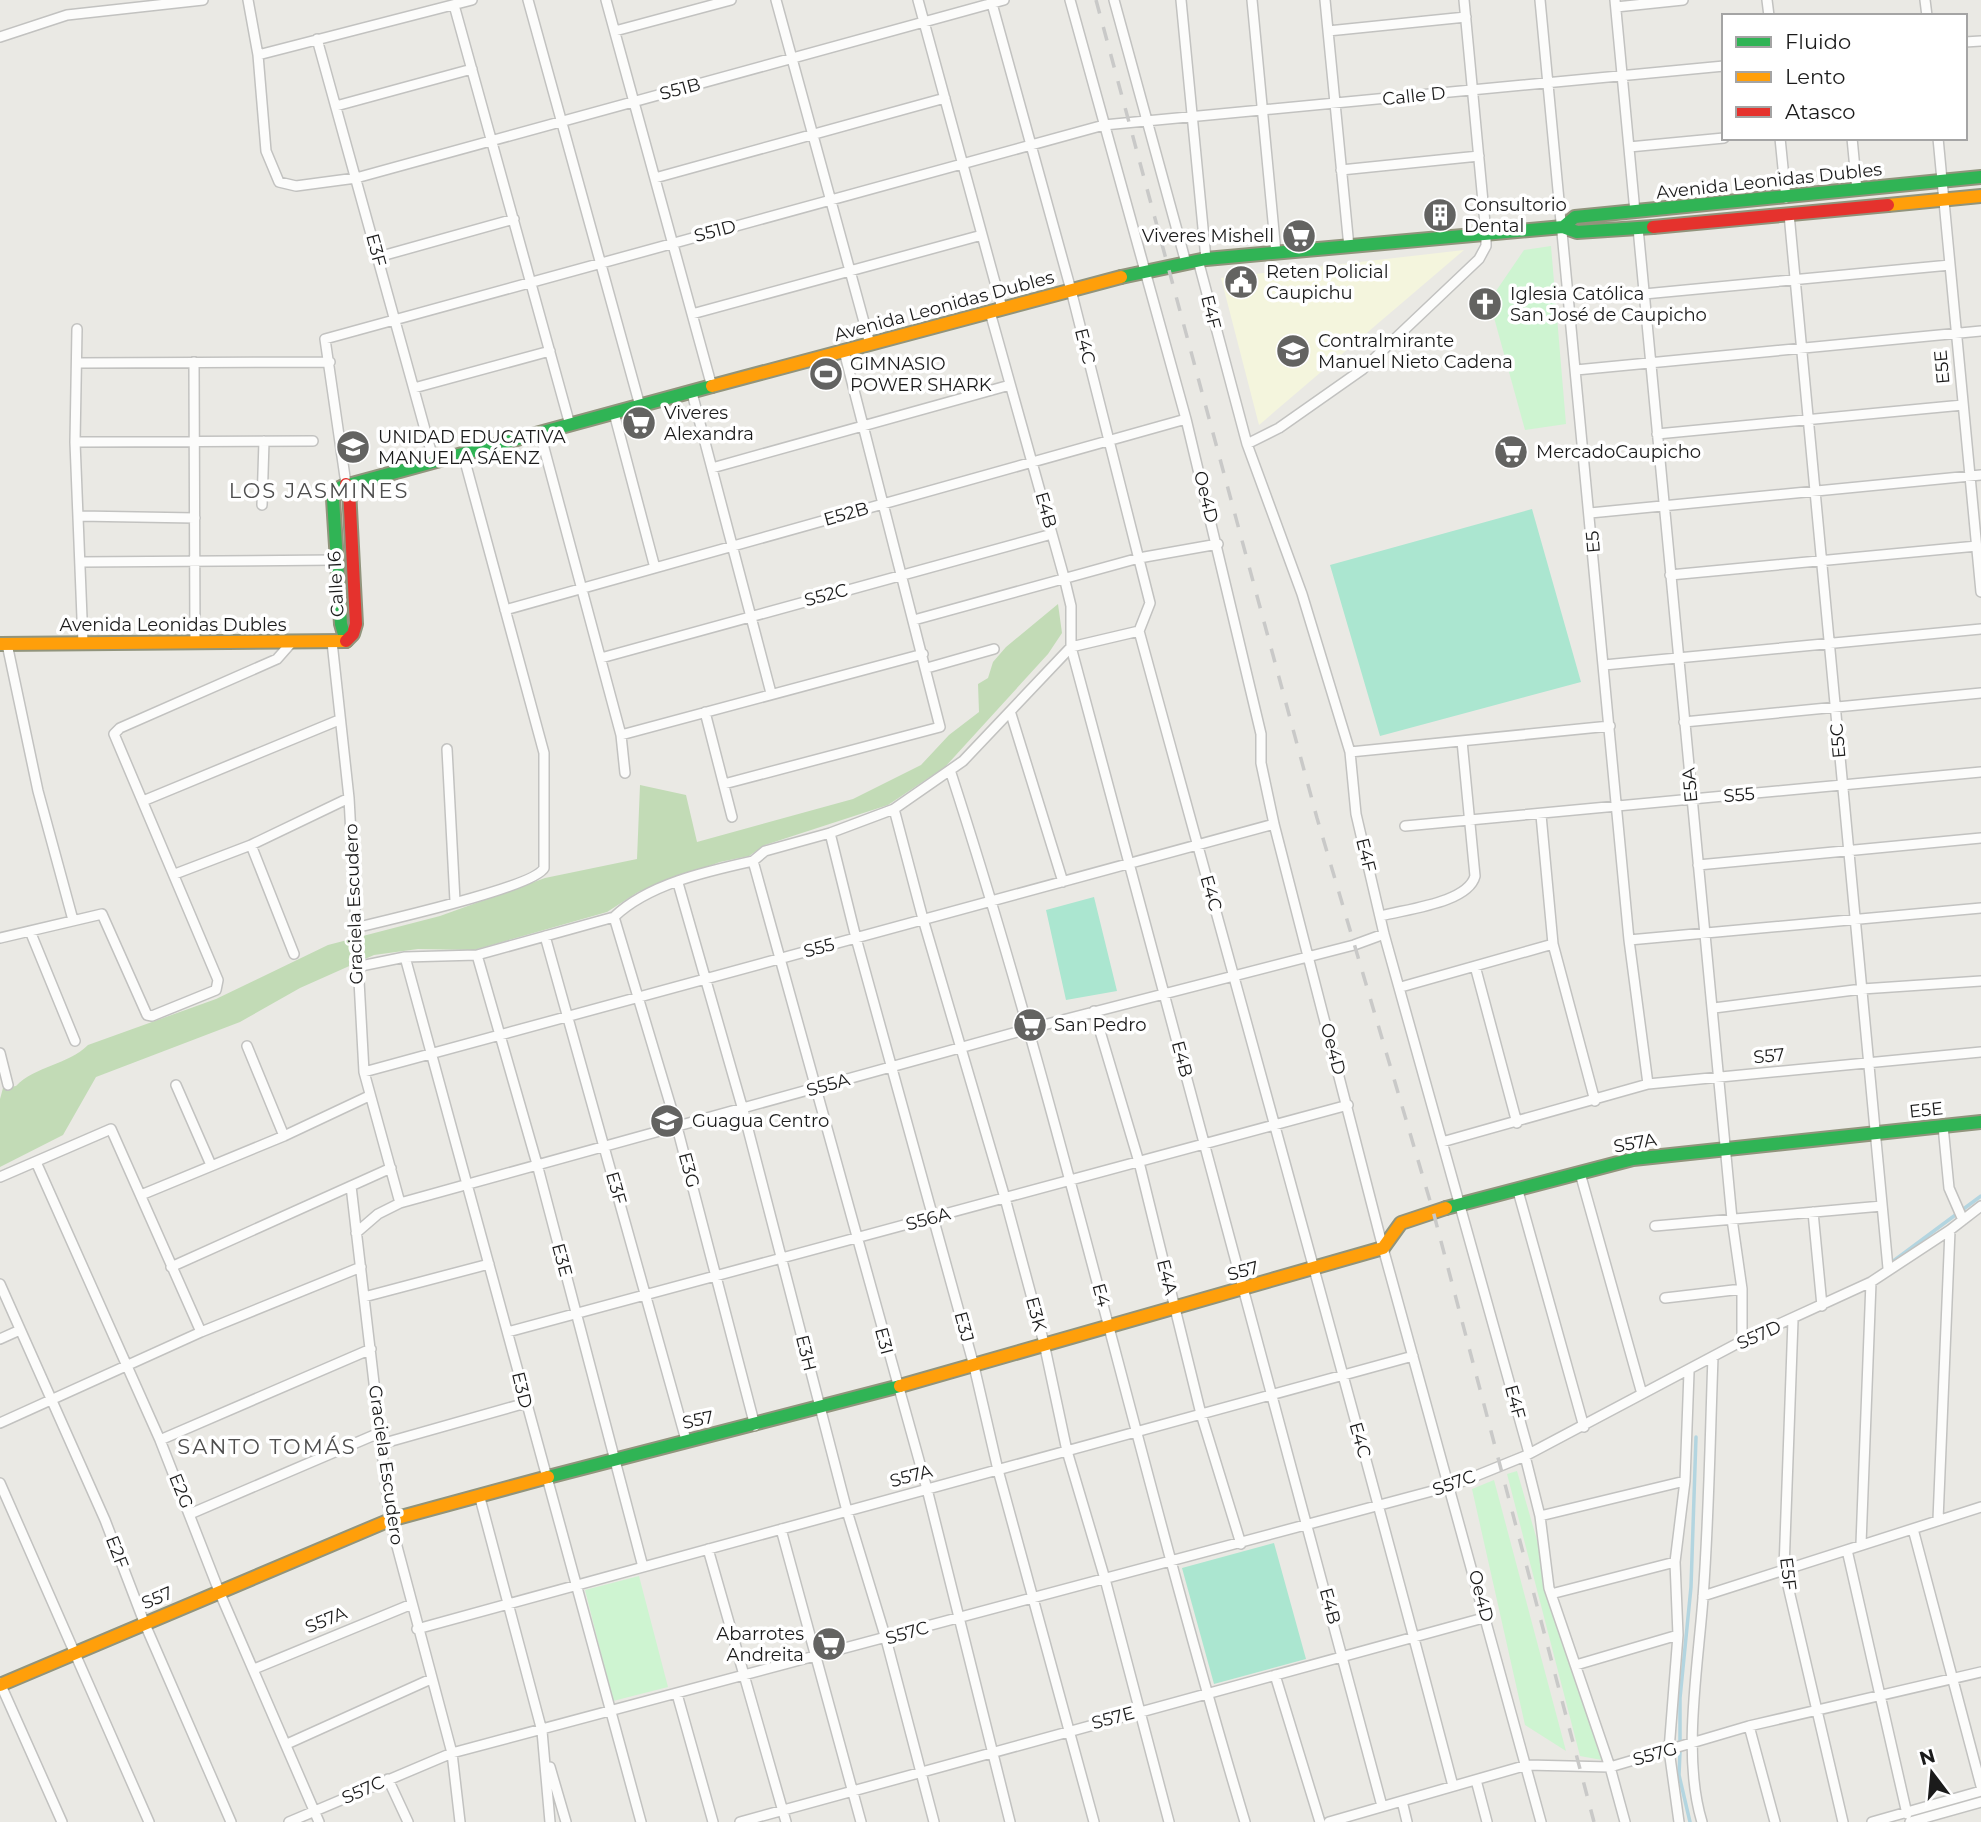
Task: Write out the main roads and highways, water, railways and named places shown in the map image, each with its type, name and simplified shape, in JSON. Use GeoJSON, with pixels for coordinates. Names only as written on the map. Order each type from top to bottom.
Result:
{"type":"FeatureCollection","features":[{"type":"Feature","properties":{"kind":"main road","name":"Avenida Leonidas Dubles"},"geometry":{"type":"LineString","coordinates":[[1563,227],[1574,218],[1981,177]]}},
{"type":"Feature","properties":{"kind":"main road","name":"Avenida Leonidas Dubles"},"geometry":{"type":"LineString","coordinates":[[346,484],[1071,290],[1144,271],[1197,261],[1563,227],[1577,232],[1637,228],[1981,196]]}},
{"type":"Feature","properties":{"kind":"main road","name":"Calle 16"},"geometry":{"type":"LineString","coordinates":[[346,484],[349,491],[356,624],[353,634],[346,641],[341,624],[333,499],[338,489],[346,484]]}},
{"type":"Feature","properties":{"kind":"main road","name":"Avenida Leonidas Dubles"},"geometry":{"type":"LineString","coordinates":[[4,644],[346,641]]}},
{"type":"Feature","properties":{"kind":"main road","name":"E5E"},"geometry":{"type":"LineString","coordinates":[[1875,1133],[1981,1122]]}},
{"type":"Feature","properties":{"kind":"main road","name":"S57A"},"geometry":{"type":"LineString","coordinates":[[1408,1220],[1633,1159],[1875,1133]]}},
{"type":"Feature","properties":{"kind":"main road","name":"S57"},"geometry":{"type":"LineString","coordinates":[[0,1684],[390,1520],[480,1499],[686,1440],[755,1426],[896,1385],[974,1366],[1109,1324],[1315,1269],[1382,1248],[1408,1220]]}},
{"type":"Feature","properties":{"kind":"waterway"},"geometry":{"type":"LineString","coordinates":[[1892,1262],[1981,1196]]}},
{"type":"Feature","properties":{"kind":"waterway"},"geometry":{"type":"LineString","coordinates":[[1680,1742],[1680,1698],[1691,1587],[1696,1437]]}},
{"type":"Feature","properties":{"kind":"waterway"},"geometry":{"type":"LineString","coordinates":[[1680,1752],[1679,1775],[1690,1822]]}},
{"type":"Feature","properties":{"kind":"railway"},"geometry":{"type":"LineString","coordinates":[[1096,0],[1317,818],[1433,1211],[1594,1822]]}},
{"type":"Feature","properties":{"kind":"place","name":"Consultorio Dental"},"geometry":{"type":"Point","coordinates":[1440,215]}},
{"type":"Feature","properties":{"kind":"place","name":"Viveres Mishell"},"geometry":{"type":"Point","coordinates":[1299,236]}},
{"type":"Feature","properties":{"kind":"place","name":"Reten Policial Caupichu"},"geometry":{"type":"Point","coordinates":[1241,282]}},
{"type":"Feature","properties":{"kind":"place","name":"Iglesia Católica San José de Caupicho"},"geometry":{"type":"Point","coordinates":[1485,304]}},
{"type":"Feature","properties":{"kind":"place","name":"Contralmirante Manuel Nieto Cadena"},"geometry":{"type":"Point","coordinates":[1293,351]}},
{"type":"Feature","properties":{"kind":"place","name":"GIMNASIO POWER SHARK"},"geometry":{"type":"Point","coordinates":[826,374]}},
{"type":"Feature","properties":{"kind":"place","name":"Viveres Alexandra"},"geometry":{"type":"Point","coordinates":[639,423]}},
{"type":"Feature","properties":{"kind":"place","name":"UNIDAD EDUCATIVA MANUELA SÁENZ"},"geometry":{"type":"Point","coordinates":[353,447]}},
{"type":"Feature","properties":{"kind":"place","name":"MercadoCaupicho"},"geometry":{"type":"Point","coordinates":[1511,452]}},
{"type":"Feature","properties":{"kind":"place","name":"San Pedro"},"geometry":{"type":"Point","coordinates":[1030,1025]}},
{"type":"Feature","properties":{"kind":"place","name":"Guagua Centro"},"geometry":{"type":"Point","coordinates":[667,1121]}},
{"type":"Feature","properties":{"kind":"place","name":"Abarrotes Andreita"},"geometry":{"type":"Point","coordinates":[829,1644]}},
{"type":"Feature","properties":{"kind":"district","name":"LOS JASMINES"},"geometry":{"type":"Point","coordinates":[319,491]}},
{"type":"Feature","properties":{"kind":"district","name":"SANTO TOMÁS"},"geometry":{"type":"Point","coordinates":[267,1447]}}]}
